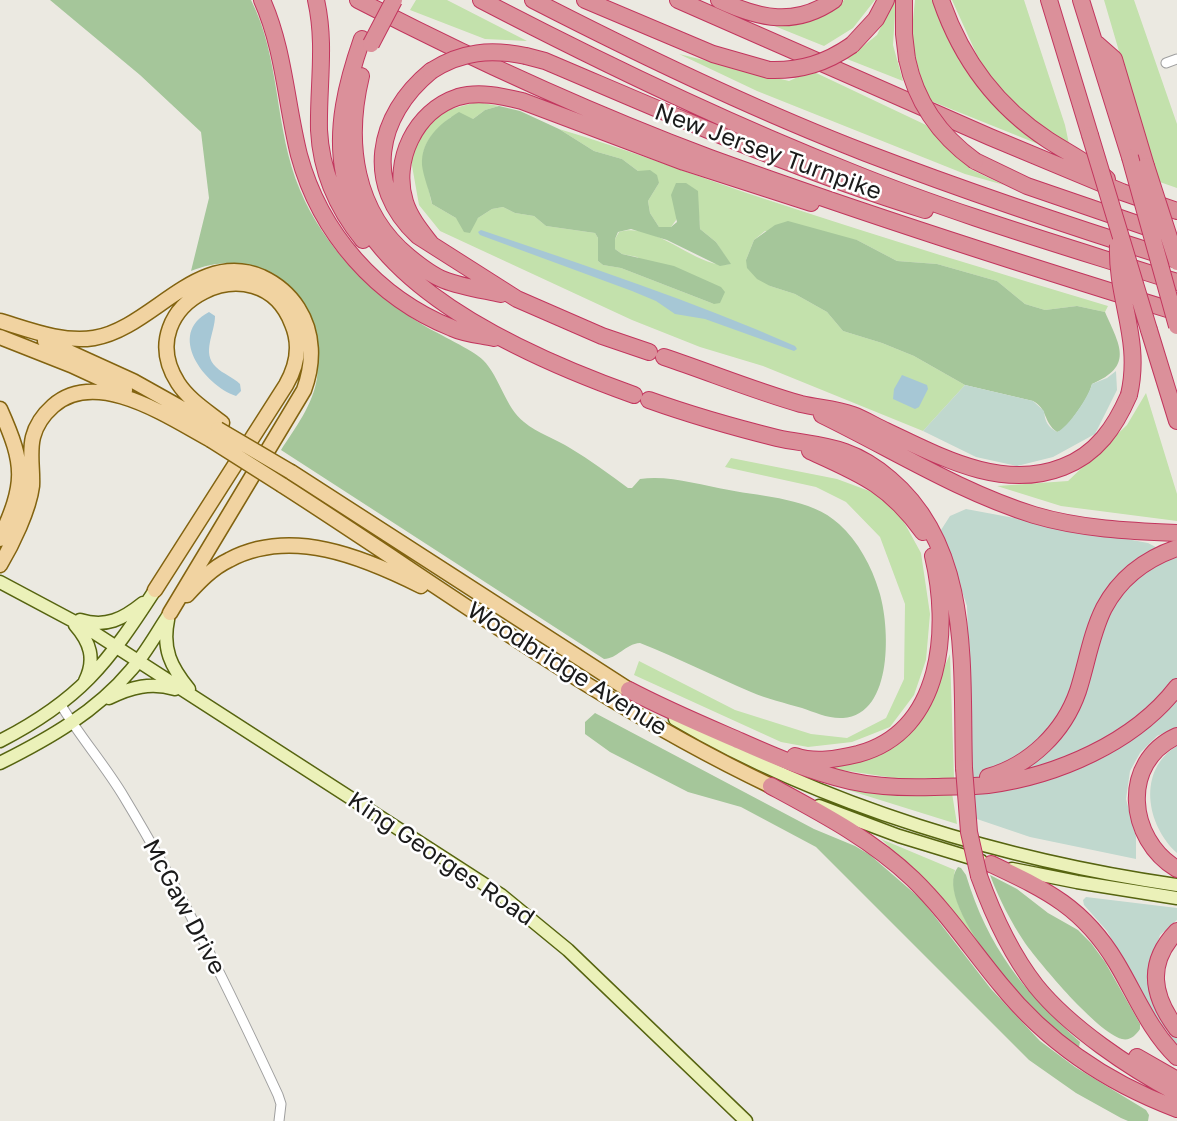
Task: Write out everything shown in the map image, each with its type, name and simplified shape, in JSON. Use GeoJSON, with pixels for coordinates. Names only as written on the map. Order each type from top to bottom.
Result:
{"type":"FeatureCollection","features":[{"type":"Feature","properties":{"kind":"highway"},"geometry":{"type":"LineString","coordinates":[[262,0],[278,42],[294,131],[306,179],[341,244],[373,278],[413,308],[452,329],[504,340]]}},
{"type":"Feature","properties":{"kind":"highway"},"geometry":{"type":"LineString","coordinates":[[316,0],[322,61],[319,132],[321,154],[335,196],[358,235],[389,270],[429,300],[452,307]]}},
{"type":"Feature","properties":{"kind":"highway","name":"New Jersey Turnpike"},"geometry":{"type":"LineString","coordinates":[[358,0],[471,56],[711,158],[1177,312]]}},
{"type":"Feature","properties":{"kind":"highway"},"geometry":{"type":"LineString","coordinates":[[382,0],[367,41],[349,78],[342,119],[344,173],[351,198],[362,220],[410,277],[504,340],[560,367],[697,417],[785,440],[842,451],[860,458],[901,488],[919,508],[933,531],[953,586],[958,615],[969,832],[985,870],[999,923],[1015,955],[1035,985],[1057,1010],[1111,1052],[1177,1093]]}},
{"type":"Feature","properties":{"kind":"highway"},"geometry":{"type":"LineString","coordinates":[[394,0],[367,41],[357,91],[353,142],[356,170],[372,214],[394,243],[432,274],[517,299]]}},
{"type":"Feature","properties":{"kind":"highway","name":"New Jersey Turnpike"},"geometry":{"type":"LineString","coordinates":[[481,0],[673,96],[853,173],[999,225],[1177,282]]}},
{"type":"Feature","properties":{"kind":"highway","name":"New Jersey Turnpike"},"geometry":{"type":"LineString","coordinates":[[533,0],[681,73],[864,152],[1018,208],[1177,261]]}},
{"type":"Feature","properties":{"kind":"highway"},"geometry":{"type":"LineString","coordinates":[[585,0],[713,54],[769,70],[806,68],[823,62],[852,45],[876,19],[887,0]]}},
{"type":"Feature","properties":{"kind":"highway"},"geometry":{"type":"LineString","coordinates":[[678,0],[1122,192],[1177,211]]}},
{"type":"Feature","properties":{"kind":"highway"},"geometry":{"type":"LineString","coordinates":[[719,0],[755,14],[787,18],[812,13],[834,0]]}},
{"type":"Feature","properties":{"kind":"highway"},"geometry":{"type":"LineString","coordinates":[[904,0],[904,34],[914,85],[928,113],[948,139],[975,161],[1027,186],[1177,238]]}},
{"type":"Feature","properties":{"kind":"highway"},"geometry":{"type":"LineString","coordinates":[[941,0],[957,42],[988,87],[1026,124],[1093,167],[1122,192]]}},
{"type":"Feature","properties":{"kind":"highway"},"geometry":{"type":"LineString","coordinates":[[1049,0],[1177,421]]}},
{"type":"Feature","properties":{"kind":"highway"},"geometry":{"type":"LineString","coordinates":[[1081,0],[1130,157],[1177,326]]}},
{"type":"Feature","properties":{"kind":"highway"},"geometry":{"type":"LineString","coordinates":[[1095,42],[1114,60],[1177,261]]}},
{"type":"Feature","properties":{"kind":"highway"},"geometry":{"type":"LineString","coordinates":[[999,225],[961,221],[863,189],[751,148],[526,55],[483,51],[446,62],[431,71],[415,84],[394,114],[383,150],[382,170],[386,189],[406,225],[517,299],[580,327],[657,355],[800,403],[853,415],[974,469],[999,475],[1018,477],[1055,471],[1086,456],[1113,427],[1129,395],[1133,347],[1117,268],[1118,232]]}},
{"type":"Feature","properties":{"kind":"highway"},"geometry":{"type":"LineString","coordinates":[[431,244],[405,202],[402,168],[406,149],[414,131],[440,106],[458,97],[480,94],[522,101],[684,162],[852,216],[888,218]]}},
{"type":"Feature","properties":{"kind":"highway"},"geometry":{"type":"LineString","coordinates":[[800,403],[963,486],[1034,515],[1090,527],[1177,533]]}},
{"type":"Feature","properties":{"kind":"highway"},"geometry":{"type":"LineString","coordinates":[[734,738],[803,759],[822,760],[865,752],[891,738],[913,717],[928,692],[938,658],[942,609],[940,584],[933,555],[922,531],[892,495],[864,476],[785,440]]}},
{"type":"Feature","properties":{"kind":"highway"},"geometry":{"type":"LineString","coordinates":[[944,786],[995,775],[1029,757],[1042,746],[1063,722],[1071,708],[1096,627],[1112,595],[1123,580],[1147,561],[1177,548]]}},
{"type":"Feature","properties":{"kind":"highway"},"geometry":{"type":"LineString","coordinates":[[629,690],[811,770],[854,782],[897,787],[986,785],[1035,774],[1079,758],[1139,724],[1155,712],[1177,687]]}},
{"type":"Feature","properties":{"kind":"highway"},"geometry":{"type":"LineString","coordinates":[[1177,736],[1160,745],[1149,756],[1140,770],[1137,788],[1141,825],[1148,841],[1159,856],[1177,869]]}},
{"type":"Feature","properties":{"kind":"highway"},"geometry":{"type":"LineString","coordinates":[[771,786],[842,824],[898,866],[935,902],[1025,1013],[1058,1042],[1101,1073],[1177,1108]]}},
{"type":"Feature","properties":{"kind":"highway"},"geometry":{"type":"LineString","coordinates":[[985,870],[1048,891],[1084,920],[1116,962],[1163,1044],[1177,1057]]}},
{"type":"Feature","properties":{"kind":"highway"},"geometry":{"type":"LineString","coordinates":[[999,923],[1026,964],[1063,1003],[1117,1044],[1177,1080]]}},
{"type":"Feature","properties":{"kind":"highway"},"geometry":{"type":"LineString","coordinates":[[1177,931],[1160,954],[1156,985],[1160,1002],[1177,1029]]}},
{"type":"Feature","properties":{"kind":"main road"},"geometry":{"type":"LineString","coordinates":[[0,322],[64,338],[101,337],[127,326],[200,279],[230,271],[250,273],[269,281],[288,295],[299,310],[308,332],[311,351],[304,390],[170,613],[138,661],[119,683],[72,722],[45,740],[0,763]]}},
{"type":"Feature","properties":{"kind":"main road"},"geometry":{"type":"LineString","coordinates":[[0,741],[61,705],[82,688],[117,647],[286,385],[294,367],[297,343],[289,316],[272,297],[242,284],[220,284],[195,295],[177,315],[168,338],[170,363],[178,383],[217,431]]}},
{"type":"Feature","properties":{"kind":"main road","name":"Woodbridge Avenue"},"geometry":{"type":"LineString","coordinates":[[0,322],[106,368],[291,471],[629,690],[698,733],[735,752],[860,804],[960,837],[1034,858],[1177,886]]}},
{"type":"Feature","properties":{"kind":"main road","name":"Woodbridge Avenue"},"geometry":{"type":"LineString","coordinates":[[0,337],[57,359],[217,431],[282,485],[499,628],[690,746],[771,786],[985,870],[1177,898]]}},
{"type":"Feature","properties":{"kind":"main road"},"geometry":{"type":"LineString","coordinates":[[0,565],[30,497],[34,435],[46,413],[59,401],[86,391],[106,392],[217,431]]}},
{"type":"Feature","properties":{"kind":"main road"},"geometry":{"type":"LineString","coordinates":[[0,409],[17,456],[20,475],[16,502],[0,539]]}},
{"type":"Feature","properties":{"kind":"main road"},"geometry":{"type":"LineString","coordinates":[[208,706],[189,689],[169,661],[166,635],[170,613],[204,577],[230,559],[259,549],[292,546],[335,551],[365,560],[416,583],[499,628]]}},
{"type":"Feature","properties":{"kind":"main road"},"geometry":{"type":"LineString","coordinates":[[0,582],[63,614],[85,622],[109,623],[130,613],[155,590]]}},
{"type":"Feature","properties":{"kind":"main road"},"geometry":{"type":"LineString","coordinates":[[63,614],[82,634],[90,649],[90,669],[82,688]]}},
{"type":"Feature","properties":{"kind":"main road","name":"King Georges Road"},"geometry":{"type":"LineString","coordinates":[[63,614],[508,900],[568,950],[746,1121]]}},
{"type":"Feature","properties":{"kind":"main road"},"geometry":{"type":"LineString","coordinates":[[87,710],[119,693],[144,685],[169,687],[192,695]]}},
{"type":"Feature","properties":{"kind":"street"},"geometry":{"type":"LineString","coordinates":[[1166,63],[1177,59]]}},
{"type":"Feature","properties":{"kind":"street","name":"McGaw Drive"},"geometry":{"type":"LineString","coordinates":[[61,705],[128,804],[215,960],[278,1095],[281,1109],[279,1121]]}},
{"type":"Feature","properties":{"kind":"green space"},"geometry":{"type":"Polygon","coordinates":[[[50,0],[251,0],[268,46],[286,143],[300,190],[322,231],[351,267],[404,312],[483,360],[517,416],[524,422],[565,445],[628,488],[632,488],[640,479],[684,481],[801,504],[828,515],[839,524],[858,546],[868,564],[883,606],[886,645],[884,666],[880,685],[872,702],[860,713],[843,718],[822,715],[757,694],[640,643],[604,659],[281,450],[308,407],[317,378],[316,333],[304,302],[278,277],[245,264],[209,265],[191,271],[209,198],[201,132],[140,75],[50,0]]]}},
{"type":"Feature","properties":{"kind":"green space"},"geometry":{"type":"Polygon","coordinates":[[[416,0],[447,0],[527,41],[485,39],[410,10],[416,0]]]}},
{"type":"Feature","properties":{"kind":"green space"},"geometry":{"type":"Polygon","coordinates":[[[844,0],[875,0],[853,28],[824,46],[772,25],[820,18],[844,0]]]}},
{"type":"Feature","properties":{"kind":"green space"},"geometry":{"type":"Polygon","coordinates":[[[894,0],[893,45],[903,81],[847,59],[877,35],[894,0]]]}},
{"type":"Feature","properties":{"kind":"green space"},"geometry":{"type":"Polygon","coordinates":[[[915,0],[933,0],[955,46],[986,96],[1043,146],[926,99],[911,39],[915,0]]]}},
{"type":"Feature","properties":{"kind":"green space"},"geometry":{"type":"Polygon","coordinates":[[[952,0],[1024,0],[1069,144],[1027,115],[985,73],[952,0]]]}},
{"type":"Feature","properties":{"kind":"green space"},"geometry":{"type":"Polygon","coordinates":[[[1104,0],[1134,0],[1177,124],[1177,188],[1157,181],[1104,0]]]}},
{"type":"Feature","properties":{"kind":"green space"},"geometry":{"type":"Polygon","coordinates":[[[679,54],[789,81],[812,71],[926,125],[970,169],[1004,185],[965,174],[757,91],[679,54]]]}},
{"type":"Feature","properties":{"kind":"green space"},"geometry":{"type":"Polygon","coordinates":[[[477,102],[499,106],[485,110],[473,119],[451,117],[438,128],[425,147],[424,165],[432,204],[473,224],[492,209],[503,207],[515,213],[534,216],[546,226],[595,233],[598,238],[598,261],[603,265],[621,268],[714,304],[637,257],[622,254],[615,249],[615,239],[619,232],[633,230],[648,233],[704,260],[730,264],[716,242],[700,229],[697,191],[671,227],[659,227],[650,213],[648,201],[659,183],[622,159],[594,151],[559,129],[813,215],[1108,306],[1105,312],[1077,306],[1045,310],[1025,304],[997,281],[937,264],[897,261],[857,240],[765,231],[754,240],[746,260],[770,286],[795,294],[827,312],[843,331],[914,356],[965,385],[923,431],[763,366],[700,347],[632,320],[440,231],[419,205],[411,160],[420,134],[444,111],[477,102]]]}},
{"type":"Feature","properties":{"kind":"green space"},"geometry":{"type":"Polygon","coordinates":[[[499,106],[520,111],[559,129],[594,151],[622,159],[638,171],[650,170],[657,175],[659,183],[648,201],[650,213],[659,227],[671,227],[677,222],[671,195],[676,183],[686,183],[698,191],[700,229],[716,242],[731,264],[720,266],[667,240],[631,229],[618,232],[615,249],[622,254],[674,266],[721,287],[725,292],[720,303],[714,304],[621,268],[603,265],[598,261],[598,238],[595,233],[546,226],[534,216],[515,213],[503,207],[492,209],[478,218],[470,233],[464,232],[456,218],[432,204],[422,165],[422,156],[428,140],[459,112],[473,119],[485,110],[499,106]]]}},
{"type":"Feature","properties":{"kind":"green space"},"geometry":{"type":"Polygon","coordinates":[[[788,221],[857,240],[897,261],[937,264],[997,281],[1025,304],[1045,310],[1077,306],[1105,312],[1119,345],[1119,362],[1114,370],[1092,384],[1084,402],[1065,430],[1057,432],[1049,424],[1038,404],[1033,401],[965,385],[914,356],[843,331],[827,312],[795,294],[757,279],[747,268],[746,260],[754,240],[775,225],[788,221]]]}},
{"type":"Feature","properties":{"kind":"green space"},"geometry":{"type":"Polygon","coordinates":[[[1116,371],[1117,390],[1095,434],[1053,457],[1017,466],[976,457],[923,431],[965,385],[1033,401],[1044,411],[1048,424],[1057,432],[1078,411],[1092,384],[1116,371]]]}},
{"type":"Feature","properties":{"kind":"green space"},"geometry":{"type":"Polygon","coordinates":[[[1146,393],[1177,494],[1177,521],[1061,506],[997,486],[1068,481],[1127,425],[1146,393]]]}},
{"type":"Feature","properties":{"kind":"green space"},"geometry":{"type":"Polygon","coordinates":[[[731,458],[837,479],[872,492],[899,513],[921,553],[930,614],[926,660],[914,695],[890,727],[852,742],[808,747],[781,742],[634,675],[639,661],[735,710],[811,734],[847,738],[886,718],[904,679],[905,604],[880,537],[846,502],[816,487],[725,467],[731,458]]]}},
{"type":"Feature","properties":{"kind":"green space"},"geometry":{"type":"Polygon","coordinates":[[[966,509],[1148,543],[1177,558],[1177,727],[1157,736],[1140,753],[1130,771],[1126,799],[1136,837],[1136,859],[1030,837],[974,818],[967,606],[941,530],[950,516],[966,509]]]}},
{"type":"Feature","properties":{"kind":"green space"},"geometry":{"type":"Polygon","coordinates":[[[950,654],[954,778],[901,779],[828,768],[891,747],[923,716],[950,654]]]}},
{"type":"Feature","properties":{"kind":"green space"},"geometry":{"type":"Polygon","coordinates":[[[595,713],[814,829],[870,855],[922,900],[991,989],[1040,1041],[1075,1067],[1146,1110],[1148,1121],[1128,1121],[1121,1118],[1076,1093],[1029,1060],[816,847],[741,807],[688,792],[610,752],[585,734],[585,722],[595,713]]]}},
{"type":"Feature","properties":{"kind":"green space"},"geometry":{"type":"Polygon","coordinates":[[[1177,746],[1177,853],[1158,828],[1150,798],[1156,769],[1164,756],[1177,746]]]}},
{"type":"Feature","properties":{"kind":"green space"},"geometry":{"type":"Polygon","coordinates":[[[848,790],[952,793],[957,824],[848,790]]]}},
{"type":"Feature","properties":{"kind":"green space"},"geometry":{"type":"Polygon","coordinates":[[[881,839],[955,870],[955,894],[959,906],[991,961],[925,882],[881,839]]]}},
{"type":"Feature","properties":{"kind":"green space"},"geometry":{"type":"Polygon","coordinates":[[[958,867],[966,875],[985,925],[1010,967],[1042,1005],[1080,1042],[1079,1047],[1063,1036],[1018,992],[974,936],[959,908],[953,885],[958,867]]]}},
{"type":"Feature","properties":{"kind":"green space"},"geometry":{"type":"Polygon","coordinates":[[[990,875],[1017,889],[1048,913],[1078,930],[1091,943],[1105,962],[1140,1024],[1135,1035],[1122,1039],[1111,1034],[1056,981],[1010,919],[990,875]]]}},
{"type":"Feature","properties":{"kind":"green space"},"geometry":{"type":"Polygon","coordinates":[[[1086,897],[1177,908],[1177,920],[1160,935],[1151,963],[1177,1037],[1177,1045],[1153,1012],[1107,931],[1084,905],[1083,900],[1086,897]]]}},
{"type":"Feature","properties":{"kind":"water"},"geometry":{"type":"Polygon","coordinates":[[[481,230],[679,299],[797,349],[794,351],[705,319],[675,314],[656,301],[632,291],[480,235],[478,232],[481,230]]]}},
{"type":"Feature","properties":{"kind":"water"},"geometry":{"type":"Polygon","coordinates":[[[209,312],[215,316],[210,356],[216,367],[240,384],[241,391],[236,396],[212,381],[194,358],[190,345],[191,333],[197,321],[209,312]]]}},
{"type":"Feature","properties":{"kind":"water"},"geometry":{"type":"Polygon","coordinates":[[[902,375],[927,385],[928,389],[919,407],[915,409],[893,399],[894,389],[902,375]]]}}]}
